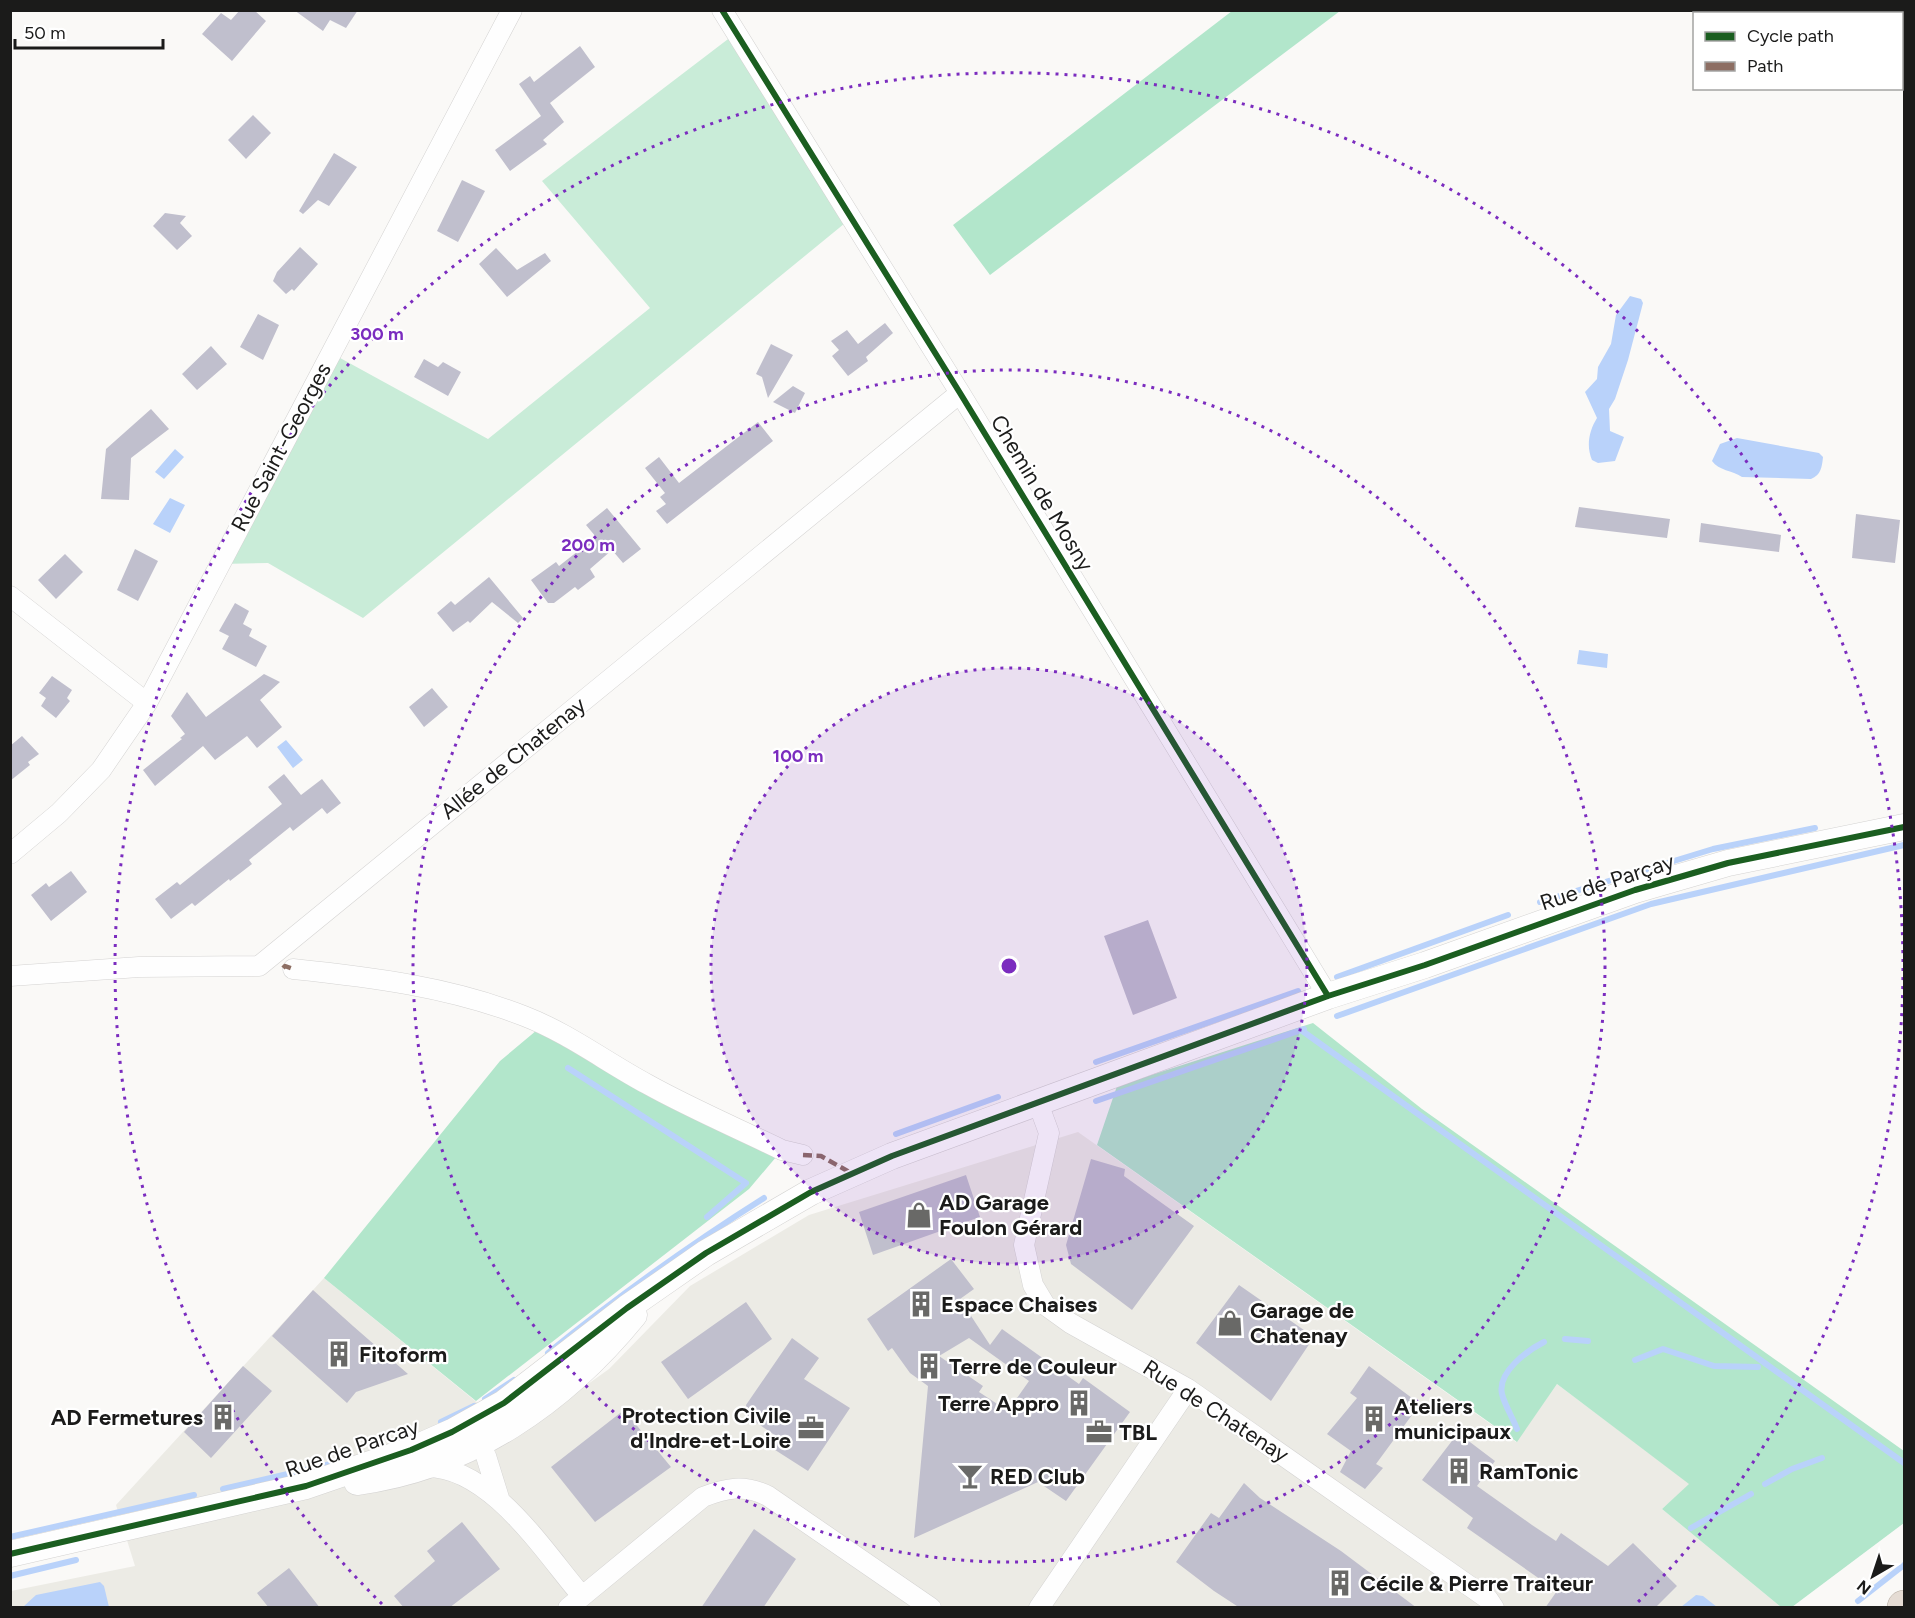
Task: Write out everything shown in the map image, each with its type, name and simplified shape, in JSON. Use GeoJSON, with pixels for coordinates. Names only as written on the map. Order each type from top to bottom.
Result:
{"type":"FeatureCollection","features":[{"type":"Feature","properties":{"kind":"street","name":"Rue Saint-Georges"},"geometry":{"type":"LineString","coordinates":[[10,854],[59,813],[101,770],[147,703],[512,10]]}},
{"type":"Feature","properties":{"kind":"street","name":"Chemin de Mosny"},"geometry":{"type":"LineString","coordinates":[[722,10],[960,393],[1328,996]]}},
{"type":"Feature","properties":{"kind":"street","name":"Allée de Chatenay"},"geometry":{"type":"LineString","coordinates":[[259,966],[960,393]]}},
{"type":"Feature","properties":{"kind":"street"},"geometry":{"type":"LineString","coordinates":[[10,596],[147,703]]}},
{"type":"Feature","properties":{"kind":"street","name":"Rue de Parçay"},"geometry":{"type":"LineString","coordinates":[[664,1283],[706,1253],[758,1222],[851,1173],[1328,996],[1425,965],[1582,908],[1682,875],[1905,827]]}},
{"type":"Feature","properties":{"kind":"street"},"geometry":{"type":"LineString","coordinates":[[10,976],[139,967],[259,966],[388,980],[450,993],[525,1016],[554,1030],[648,1085],[782,1150],[803,1155]]}},
{"type":"Feature","properties":{"kind":"street","name":"Rue de Chatenay"},"geometry":{"type":"LineString","coordinates":[[1038,1103],[1049,1133],[1024,1245],[1033,1285],[1045,1305],[1054,1314],[1188,1389],[1488,1599],[1494,1608]]}},
{"type":"Feature","properties":{"kind":"street","name":"Rue de Parcay"},"geometry":{"type":"LineString","coordinates":[[10,1554],[306,1486],[383,1461],[434,1440],[504,1402],[627,1308],[664,1283]]}},
{"type":"Feature","properties":{"kind":"street","name":"Rue de Parcay"},"geometry":{"type":"LineString","coordinates":[[306,1486],[383,1479],[425,1467],[474,1447],[551,1398],[583,1372],[664,1283]]}},
{"type":"Feature","properties":{"kind":"street"},"geometry":{"type":"LineString","coordinates":[[471,1480],[474,1447],[472,1430],[525,1397],[567,1355]]}},
{"type":"Feature","properties":{"kind":"street"},"geometry":{"type":"LineString","coordinates":[[1039,1608],[1188,1389]]}},
{"type":"Feature","properties":{"kind":"street"},"geometry":{"type":"LineString","coordinates":[[434,1440],[474,1447]]}},
{"type":"Feature","properties":{"kind":"street"},"geometry":{"type":"LineString","coordinates":[[474,1447],[499,1498],[575,1602],[703,1497],[721,1490],[743,1488],[768,1496],[931,1608]]}},
{"type":"Feature","properties":{"kind":"street"},"geometry":{"type":"LineString","coordinates":[[425,1467],[444,1468],[471,1480],[499,1498]]}},
{"type":"Feature","properties":{"kind":"shaded area"},"geometry":{"type":"Polygon","coordinates":[[[1078,1132],[1516,1442],[1557,1384],[1690,1484],[1662,1509],[1781,1607],[11,1608],[11,1591],[135,1566],[116,1505],[324,1278],[517,1435],[609,1369],[690,1286],[809,1215],[1078,1132]]]}},
{"type":"Feature","properties":{"kind":"green space"},"geometry":{"type":"Polygon","coordinates":[[[1232,11],[1340,11],[990,275],[953,225],[1232,11]]]}},
{"type":"Feature","properties":{"kind":"green space"},"geometry":{"type":"Polygon","coordinates":[[[736,33],[850,219],[363,618],[268,563],[219,564],[331,353],[488,439],[650,308],[542,181],[736,33]]]}},
{"type":"Feature","properties":{"kind":"green space"},"geometry":{"type":"Polygon","coordinates":[[[1313,1023],[1422,1109],[1904,1451],[1904,1523],[1792,1607],[1781,1607],[1662,1509],[1689,1484],[1557,1384],[1517,1442],[1097,1145],[1117,1086],[1313,1023]]]}},
{"type":"Feature","properties":{"kind":"green space"},"geometry":{"type":"Polygon","coordinates":[[[543,1025],[782,1150],[749,1189],[476,1401],[324,1278],[500,1061],[543,1025]]]}},
{"type":"Feature","properties":{"kind":"water"},"geometry":{"type":"Polygon","coordinates":[[[1630,296],[1641,299],[1643,303],[1628,360],[1615,399],[1609,409],[1610,431],[1624,437],[1615,461],[1598,463],[1592,460],[1589,444],[1590,433],[1597,418],[1585,392],[1597,379],[1598,367],[1611,344],[1616,315],[1630,296]]]}},
{"type":"Feature","properties":{"kind":"water"},"geometry":{"type":"Polygon","coordinates":[[[1737,438],[1819,453],[1823,457],[1820,470],[1811,479],[1742,477],[1718,467],[1712,461],[1720,444],[1737,438]]]}},
{"type":"Feature","properties":{"kind":"water"},"geometry":{"type":"Polygon","coordinates":[[[175,449],[184,457],[164,479],[155,472],[175,449]]]}},
{"type":"Feature","properties":{"kind":"water"},"geometry":{"type":"Polygon","coordinates":[[[170,498],[185,505],[170,533],[153,524],[170,498]]]}},
{"type":"Feature","properties":{"kind":"water"},"geometry":{"type":"Polygon","coordinates":[[[1579,650],[1608,654],[1607,668],[1577,664],[1579,650]]]}},
{"type":"Feature","properties":{"kind":"water"},"geometry":{"type":"Polygon","coordinates":[[[286,740],[303,760],[293,768],[277,747],[286,740]]]}},
{"type":"Feature","properties":{"kind":"water"},"geometry":{"type":"Polygon","coordinates":[[[100,1582],[104,1586],[109,1607],[23,1607],[36,1595],[100,1582]]]}},
{"type":"Feature","properties":{"kind":"water"},"geometry":{"type":"Polygon","coordinates":[[[1696,1595],[1703,1596],[1717,1607],[1681,1607],[1696,1595]]]}},
{"type":"Feature","properties":{"kind":"building"},"geometry":{"type":"Polygon","coordinates":[[[240,10],[254,10],[266,21],[232,61],[202,34],[221,13],[231,20],[240,10]]]}},
{"type":"Feature","properties":{"kind":"building"},"geometry":{"type":"Polygon","coordinates":[[[294,10],[358,10],[346,28],[330,20],[323,31],[294,10]]]}},
{"type":"Feature","properties":{"kind":"building"},"geometry":{"type":"Polygon","coordinates":[[[580,46],[595,67],[550,103],[564,122],[543,140],[547,144],[510,171],[495,150],[541,116],[519,84],[530,76],[534,82],[580,46]]]}},
{"type":"Feature","properties":{"kind":"building"},"geometry":{"type":"Polygon","coordinates":[[[253,115],[271,133],[246,159],[228,140],[253,115]]]}},
{"type":"Feature","properties":{"kind":"building"},"geometry":{"type":"Polygon","coordinates":[[[334,153],[357,167],[329,206],[318,200],[303,214],[299,211],[334,153]]]}},
{"type":"Feature","properties":{"kind":"building"},"geometry":{"type":"Polygon","coordinates":[[[462,180],[485,191],[458,242],[437,231],[462,180]]]}},
{"type":"Feature","properties":{"kind":"building"},"geometry":{"type":"Polygon","coordinates":[[[165,213],[186,216],[180,223],[192,236],[177,250],[153,226],[165,213]]]}},
{"type":"Feature","properties":{"kind":"building"},"geometry":{"type":"Polygon","coordinates":[[[300,247],[318,264],[294,291],[292,289],[286,294],[273,281],[277,272],[300,247]]]}},
{"type":"Feature","properties":{"kind":"building"},"geometry":{"type":"Polygon","coordinates":[[[496,248],[517,270],[545,253],[551,261],[507,297],[479,264],[496,248]]]}},
{"type":"Feature","properties":{"kind":"building"},"geometry":{"type":"Polygon","coordinates":[[[258,314],[279,325],[263,360],[240,347],[258,314]]]}},
{"type":"Feature","properties":{"kind":"building"},"geometry":{"type":"Polygon","coordinates":[[[885,323],[893,333],[866,357],[868,361],[848,376],[832,356],[839,350],[831,341],[847,330],[858,344],[885,323]]]}},
{"type":"Feature","properties":{"kind":"building"},"geometry":{"type":"Polygon","coordinates":[[[771,344],[793,355],[768,398],[762,377],[756,374],[771,344]]]}},
{"type":"Feature","properties":{"kind":"building"},"geometry":{"type":"Polygon","coordinates":[[[211,346],[227,364],[197,390],[182,374],[211,346]]]}},
{"type":"Feature","properties":{"kind":"building"},"geometry":{"type":"Polygon","coordinates":[[[424,359],[438,367],[443,362],[461,372],[448,396],[414,377],[424,359]]]}},
{"type":"Feature","properties":{"kind":"building"},"geometry":{"type":"Polygon","coordinates":[[[793,386],[805,393],[795,413],[773,402],[793,386]]]}},
{"type":"Feature","properties":{"kind":"building"},"geometry":{"type":"Polygon","coordinates":[[[151,409],[169,429],[131,458],[129,500],[101,499],[106,449],[151,409]]]}},
{"type":"Feature","properties":{"kind":"building"},"geometry":{"type":"Polygon","coordinates":[[[758,422],[773,441],[667,524],[656,511],[666,504],[660,497],[665,493],[645,468],[659,457],[679,483],[758,422]]]}},
{"type":"Feature","properties":{"kind":"building"},"geometry":{"type":"Polygon","coordinates":[[[1579,507],[1670,519],[1667,538],[1575,527],[1579,507]]]}},
{"type":"Feature","properties":{"kind":"building"},"geometry":{"type":"Polygon","coordinates":[[[607,508],[641,549],[623,563],[612,550],[590,569],[595,577],[578,590],[575,587],[554,603],[548,603],[531,580],[556,562],[559,566],[596,537],[586,525],[607,508]]]}},
{"type":"Feature","properties":{"kind":"building"},"geometry":{"type":"Polygon","coordinates":[[[1856,514],[1900,520],[1895,563],[1852,558],[1856,514]]]}},
{"type":"Feature","properties":{"kind":"building"},"geometry":{"type":"Polygon","coordinates":[[[1701,523],[1781,535],[1779,552],[1699,542],[1701,523]]]}},
{"type":"Feature","properties":{"kind":"building"},"geometry":{"type":"Polygon","coordinates":[[[135,549],[158,561],[138,601],[117,590],[135,549]]]}},
{"type":"Feature","properties":{"kind":"building"},"geometry":{"type":"Polygon","coordinates":[[[65,554],[83,572],[56,599],[38,580],[65,554]]]}},
{"type":"Feature","properties":{"kind":"building"},"geometry":{"type":"Polygon","coordinates":[[[489,577],[523,618],[518,623],[492,602],[470,623],[468,621],[453,632],[437,613],[451,601],[455,605],[489,577]]]}},
{"type":"Feature","properties":{"kind":"building"},"geometry":{"type":"Polygon","coordinates":[[[235,603],[249,611],[243,624],[252,629],[249,636],[267,646],[256,667],[222,649],[229,636],[219,631],[235,603]]]}},
{"type":"Feature","properties":{"kind":"building"},"geometry":{"type":"Polygon","coordinates":[[[264,674],[280,682],[260,700],[282,727],[257,748],[247,736],[215,760],[203,746],[155,786],[143,770],[182,739],[180,738],[185,734],[171,716],[187,692],[206,717],[264,674]]]}},
{"type":"Feature","properties":{"kind":"building"},"geometry":{"type":"Polygon","coordinates":[[[52,676],[72,690],[67,698],[70,701],[56,718],[41,706],[46,698],[39,693],[52,676]]]}},
{"type":"Feature","properties":{"kind":"building"},"geometry":{"type":"Polygon","coordinates":[[[432,688],[448,707],[424,727],[409,707],[432,688]]]}},
{"type":"Feature","properties":{"kind":"building"},"geometry":{"type":"Polygon","coordinates":[[[22,736],[39,754],[28,762],[30,765],[10,781],[10,746],[22,736]]]}},
{"type":"Feature","properties":{"kind":"building"},"geometry":{"type":"Polygon","coordinates":[[[284,774],[301,795],[322,779],[341,803],[327,814],[322,808],[293,831],[290,827],[249,860],[252,864],[195,906],[192,903],[171,919],[155,899],[177,882],[180,885],[282,804],[268,787],[284,774]]]}},
{"type":"Feature","properties":{"kind":"building"},"geometry":{"type":"Polygon","coordinates":[[[71,871],[87,892],[51,921],[31,895],[46,883],[49,887],[71,871]]]}},
{"type":"Feature","properties":{"kind":"building"},"geometry":{"type":"Polygon","coordinates":[[[1148,920],[1177,998],[1133,1015],[1104,936],[1148,920]]]}},
{"type":"Feature","properties":{"kind":"building"},"geometry":{"type":"Polygon","coordinates":[[[1091,1159],[1125,1169],[1124,1176],[1194,1226],[1132,1310],[1071,1264],[1066,1245],[1091,1159]]]}},
{"type":"Feature","properties":{"kind":"building","name":"AD Garage Foulon Gérard"},"geometry":{"type":"Polygon","coordinates":[[[966,1175],[980,1217],[873,1255],[859,1212],[966,1175]]]}},
{"type":"Feature","properties":{"kind":"building"},"geometry":{"type":"Polygon","coordinates":[[[951,1259],[974,1289],[960,1299],[990,1345],[1002,1329],[1079,1384],[1083,1378],[1130,1412],[1066,1501],[1038,1482],[914,1538],[928,1386],[910,1373],[892,1348],[888,1351],[867,1319],[951,1259]],[[969,1338],[939,1356],[983,1386],[979,1392],[1008,1411],[1029,1381],[969,1338]]]}},
{"type":"Feature","properties":{"kind":"building"},"geometry":{"type":"Polygon","coordinates":[[[1239,1285],[1314,1337],[1271,1401],[1196,1343],[1239,1285]]]}},
{"type":"Feature","properties":{"kind":"building","name":"Fitoform"},"geometry":{"type":"Polygon","coordinates":[[[313,1290],[408,1374],[356,1392],[347,1403],[272,1336],[313,1290]]]}},
{"type":"Feature","properties":{"kind":"building"},"geometry":{"type":"Polygon","coordinates":[[[746,1302],[772,1339],[688,1399],[661,1362],[746,1302]]]}},
{"type":"Feature","properties":{"kind":"building"},"geometry":{"type":"Polygon","coordinates":[[[792,1338],[819,1358],[804,1379],[850,1408],[808,1471],[772,1448],[779,1438],[748,1417],[746,1405],[792,1338]]]}},
{"type":"Feature","properties":{"kind":"building","name":"AD Fermetures"},"geometry":{"type":"Polygon","coordinates":[[[243,1366],[272,1391],[211,1458],[184,1432],[243,1366]]]}},
{"type":"Feature","properties":{"kind":"building","name":"Ateliers municipaux"},"geometry":{"type":"Polygon","coordinates":[[[1369,1366],[1420,1404],[1376,1464],[1383,1468],[1365,1489],[1340,1472],[1351,1451],[1327,1434],[1357,1398],[1350,1393],[1369,1366]]]}},
{"type":"Feature","properties":{"kind":"building"},"geometry":{"type":"Polygon","coordinates":[[[624,1410],[671,1467],[595,1522],[551,1467],[624,1410]]]}},
{"type":"Feature","properties":{"kind":"building"},"geometry":{"type":"Polygon","coordinates":[[[1458,1433],[1495,1461],[1477,1486],[1532,1525],[1556,1541],[1561,1533],[1608,1566],[1633,1543],[1677,1586],[1655,1608],[1545,1608],[1557,1591],[1467,1528],[1473,1518],[1422,1480],[1458,1433]]]}},
{"type":"Feature","properties":{"kind":"building"},"geometry":{"type":"Polygon","coordinates":[[[1244,1483],[1260,1498],[1341,1551],[1417,1608],[1240,1608],[1214,1591],[1176,1562],[1211,1513],[1219,1518],[1244,1483]]]}},
{"type":"Feature","properties":{"kind":"building"},"geometry":{"type":"Polygon","coordinates":[[[462,1522],[500,1569],[449,1608],[404,1608],[394,1596],[435,1561],[427,1551],[462,1522]]]}},
{"type":"Feature","properties":{"kind":"building"},"geometry":{"type":"Polygon","coordinates":[[[754,1529],[796,1559],[763,1608],[701,1608],[754,1529]]]}},
{"type":"Feature","properties":{"kind":"building"},"geometry":{"type":"Polygon","coordinates":[[[289,1568],[320,1608],[269,1608],[257,1593],[289,1568]]]}},
{"type":"Feature","properties":{"kind":"waterway"},"geometry":{"type":"LineString","coordinates":[[1540,902],[1713,849],[1815,828]]}},
{"type":"Feature","properties":{"kind":"waterway"},"geometry":{"type":"LineString","coordinates":[[1337,1016],[1651,904],[1904,845]]}},
{"type":"Feature","properties":{"kind":"waterway"},"geometry":{"type":"LineString","coordinates":[[1337,977],[1508,915]]}},
{"type":"Feature","properties":{"kind":"waterway"},"geometry":{"type":"LineString","coordinates":[[1096,1062],[1298,991]]}},
{"type":"Feature","properties":{"kind":"waterway"},"geometry":{"type":"LineString","coordinates":[[1096,1101],[1304,1029]]}},
{"type":"Feature","properties":{"kind":"waterway"},"geometry":{"type":"LineString","coordinates":[[1301,1030],[1904,1463]]}},
{"type":"Feature","properties":{"kind":"waterway"},"geometry":{"type":"LineString","coordinates":[[568,1068],[746,1183],[707,1217]]}},
{"type":"Feature","properties":{"kind":"waterway"},"geometry":{"type":"LineString","coordinates":[[896,1134],[998,1097]]}},
{"type":"Feature","properties":{"kind":"waterway"},"geometry":{"type":"LineString","coordinates":[[548,1353],[653,1272],[764,1198]]}},
{"type":"Feature","properties":{"kind":"waterway"},"geometry":{"type":"LineString","coordinates":[[1565,1339],[1588,1341]]}},
{"type":"Feature","properties":{"kind":"waterway"},"geometry":{"type":"LineString","coordinates":[[1517,1429],[1502,1394],[1504,1378],[1522,1356],[1544,1342]]}},
{"type":"Feature","properties":{"kind":"waterway"},"geometry":{"type":"LineString","coordinates":[[1635,1360],[1663,1349],[1714,1366],[1758,1367]]}},
{"type":"Feature","properties":{"kind":"waterway"},"geometry":{"type":"LineString","coordinates":[[485,1399],[514,1380]]}},
{"type":"Feature","properties":{"kind":"waterway"},"geometry":{"type":"LineString","coordinates":[[441,1422],[474,1406]]}},
{"type":"Feature","properties":{"kind":"waterway"},"geometry":{"type":"LineString","coordinates":[[1765,1484],[1792,1469],[1822,1458]]}},
{"type":"Feature","properties":{"kind":"waterway"},"geometry":{"type":"LineString","coordinates":[[223,1489],[339,1462]]}},
{"type":"Feature","properties":{"kind":"waterway"},"geometry":{"type":"LineString","coordinates":[[1691,1528],[1751,1494]]}},
{"type":"Feature","properties":{"kind":"waterway"},"geometry":{"type":"LineString","coordinates":[[10,1537],[194,1495]]}},
{"type":"Feature","properties":{"kind":"waterway"},"geometry":{"type":"LineString","coordinates":[[10,1576],[76,1560]]}},
{"type":"Feature","properties":{"kind":"waterway"},"geometry":{"type":"LineString","coordinates":[[1858,1601],[1904,1565]]}},
{"type":"Feature","properties":{"kind":"marked path"},"geometry":{"type":"LineString","coordinates":[[283,968],[285,966],[293,969]]}},
{"type":"Feature","properties":{"kind":"marked path"},"geometry":{"type":"LineString","coordinates":[[803,1155],[821,1156],[851,1173]]}},
{"type":"Feature","properties":{"kind":"cycle path"},"geometry":{"type":"LineString","coordinates":[[722,10],[960,393],[1328,996]]}},
{"type":"Feature","properties":{"kind":"cycle path"},"geometry":{"type":"LineString","coordinates":[[10,1554],[306,1486],[411,1450],[452,1432],[504,1403],[627,1308],[706,1253],[811,1192],[892,1156],[1328,996],[1425,965],[1635,890],[1728,863],[1904,827]]}},
{"type":"Feature","properties":{"kind":"place","name":"AD Garage Foulon Gérard"},"geometry":{"type":"Point","coordinates":[919,1215]}},
{"type":"Feature","properties":{"kind":"place","name":"Espace Chaises"},"geometry":{"type":"Point","coordinates":[921,1304]}},
{"type":"Feature","properties":{"kind":"place","name":"Garage de Chatenay"},"geometry":{"type":"Point","coordinates":[1230,1323]}},
{"type":"Feature","properties":{"kind":"place","name":"Fitoform"},"geometry":{"type":"Point","coordinates":[339,1354]}},
{"type":"Feature","properties":{"kind":"place","name":"Terre de Couleur"},"geometry":{"type":"Point","coordinates":[929,1366]}},
{"type":"Feature","properties":{"kind":"place","name":"Terre Appro"},"geometry":{"type":"Point","coordinates":[1079,1403]}},
{"type":"Feature","properties":{"kind":"place","name":"AD Fermetures"},"geometry":{"type":"Point","coordinates":[223,1417]}},
{"type":"Feature","properties":{"kind":"place","name":"Ateliers municipaux"},"geometry":{"type":"Point","coordinates":[1374,1419]}},
{"type":"Feature","properties":{"kind":"place","name":"Protection Civile d'Indre-et-Loire"},"geometry":{"type":"Point","coordinates":[811,1428]}},
{"type":"Feature","properties":{"kind":"place","name":"TBL"},"geometry":{"type":"Point","coordinates":[1099,1432]}},
{"type":"Feature","properties":{"kind":"place","name":"RamTonic"},"geometry":{"type":"Point","coordinates":[1459,1471]}},
{"type":"Feature","properties":{"kind":"place","name":"RED Club"},"geometry":{"type":"Point","coordinates":[970,1476]}},
{"type":"Feature","properties":{"kind":"place","name":"Cécile & Pierre Traiteur"},"geometry":{"type":"Point","coordinates":[1340,1583]}}]}
